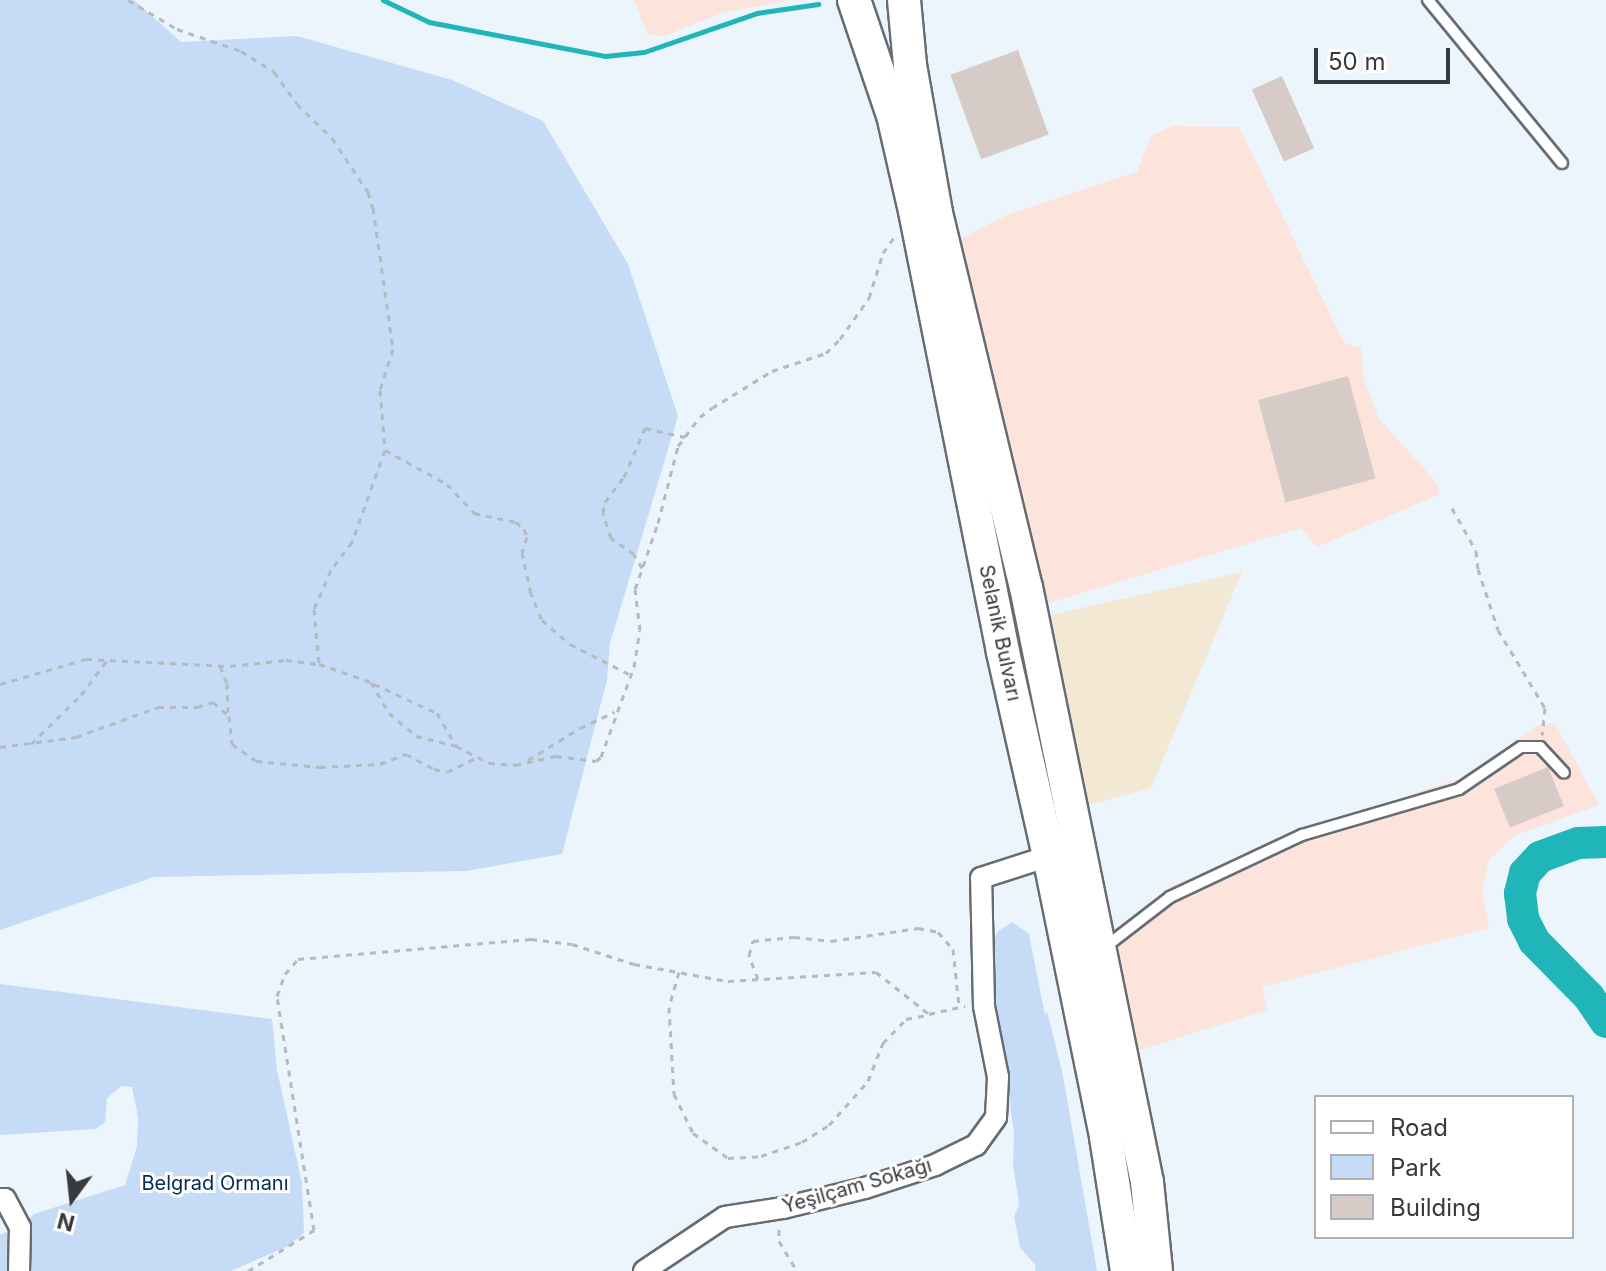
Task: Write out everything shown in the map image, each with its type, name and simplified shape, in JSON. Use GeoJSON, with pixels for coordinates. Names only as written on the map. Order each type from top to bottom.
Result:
{"type":"FeatureCollection","features":[{"type":"Feature","properties":{"kind":"main road","name":"Selanik Bulvarı"},"geometry":{"type":"LineString","coordinates":[[854,0],[893,115],[915,211],[1003,652],[1049,856],[1106,1137],[1127,1271]]}},
{"type":"Feature","properties":{"kind":"main road","name":"Selanik Bulvarı"},"geometry":{"type":"LineString","coordinates":[[904,0],[910,65],[936,213],[1026,587],[1147,1182],[1156,1271]]}},
{"type":"Feature","properties":{"kind":"street","name":"Yeşilçam Sokağı"},"geometry":{"type":"LineString","coordinates":[[644,1271],[725,1217],[777,1209],[865,1188],[935,1165],[976,1145],[996,1117],[998,1077],[984,1006],[981,878],[1049,856]]}},
{"type":"Feature","properties":{"kind":"street"},"geometry":{"type":"LineString","coordinates":[[0,1199],[5,1199],[20,1227],[19,1271]]}},
{"type":"Feature","properties":{"kind":"lane"},"geometry":{"type":"LineString","coordinates":[[1428,0],[1562,163]]}},
{"type":"Feature","properties":{"kind":"lane"},"geometry":{"type":"LineString","coordinates":[[1098,950],[1111,946],[1170,897],[1302,835],[1459,789],[1521,747],[1540,747],[1564,773]]}},
{"type":"Feature","properties":{"kind":"path"},"geometry":{"type":"LineString","coordinates":[[128,0],[177,29],[241,51],[274,72],[297,104],[332,138],[368,192],[373,208],[393,349],[380,390],[385,450],[352,542],[331,570],[314,609],[319,664]]}},
{"type":"Feature","properties":{"kind":"path"},"geometry":{"type":"LineString","coordinates":[[371,682],[389,713],[403,727],[427,740],[456,746],[501,765],[556,756],[596,761],[604,751],[630,675],[640,630],[635,589],[658,523],[672,462],[685,437],[700,417],[730,396],[772,371],[826,353],[840,339],[869,298],[883,253],[915,211]]}},
{"type":"Feature","properties":{"kind":"path"},"geometry":{"type":"LineString","coordinates":[[642,568],[634,554],[611,538],[603,513],[605,502],[624,477],[645,428],[685,437]]}},
{"type":"Feature","properties":{"kind":"path"},"geometry":{"type":"LineString","coordinates":[[385,450],[447,484],[474,513],[516,522],[524,529],[527,537],[522,552],[530,591],[542,620],[570,644],[630,675]]}},
{"type":"Feature","properties":{"kind":"path"},"geometry":{"type":"LineString","coordinates":[[1452,508],[1476,551],[1498,630],[1545,708],[1540,747]]}},
{"type":"Feature","properties":{"kind":"path"},"geometry":{"type":"LineString","coordinates":[[30,745],[81,695],[108,659]]}},
{"type":"Feature","properties":{"kind":"path"},"geometry":{"type":"LineString","coordinates":[[0,684],[38,675],[69,662],[108,659],[220,666],[286,660],[319,664],[371,682],[437,713],[456,746]]}},
{"type":"Feature","properties":{"kind":"path"},"geometry":{"type":"LineString","coordinates":[[220,666],[227,683],[232,744],[256,761],[320,767],[380,764],[406,754],[434,769],[447,772],[478,757]]}},
{"type":"Feature","properties":{"kind":"path"},"geometry":{"type":"LineString","coordinates":[[0,747],[76,737],[158,707],[197,707],[213,702],[228,713]]}},
{"type":"Feature","properties":{"kind":"path"},"geometry":{"type":"LineString","coordinates":[[523,763],[580,728],[615,712]]}},
{"type":"Feature","properties":{"kind":"path"},"geometry":{"type":"LineString","coordinates":[[758,979],[749,955],[753,941],[794,937],[831,941],[918,928],[938,932],[953,949],[959,1006]]}},
{"type":"Feature","properties":{"kind":"path"},"geometry":{"type":"LineString","coordinates":[[248,1271],[314,1230],[277,996],[285,974],[298,959],[531,939],[572,944],[612,959],[728,981],[876,972],[929,1014]]}},
{"type":"Feature","properties":{"kind":"path"},"geometry":{"type":"LineString","coordinates":[[679,972],[669,1007],[674,1094],[693,1133],[728,1158],[761,1156],[802,1142],[829,1125],[868,1081],[883,1043],[906,1019],[959,1006],[984,1006]]}},
{"type":"Feature","properties":{"kind":"path"},"geometry":{"type":"LineString","coordinates":[[777,1209],[779,1241],[797,1271]]}},
{"type":"Feature","properties":{"kind":"shaded area"},"geometry":{"type":"Polygon","coordinates":[[[634,0],[790,0],[722,13],[664,36],[647,34],[634,0]]]}},
{"type":"Feature","properties":{"kind":"shaded area"},"geometry":{"type":"Polygon","coordinates":[[[1173,126],[1239,127],[1344,343],[1361,348],[1364,380],[1379,419],[1436,482],[1440,494],[1317,547],[1301,528],[1034,607],[960,239],[1009,214],[1137,172],[1151,136],[1173,126]]]}},
{"type":"Feature","properties":{"kind":"shaded area"},"geometry":{"type":"Polygon","coordinates":[[[1242,572],[1151,788],[1088,805],[1046,616],[1242,572]]]}},
{"type":"Feature","properties":{"kind":"shaded area"},"geometry":{"type":"Polygon","coordinates":[[[1555,723],[1599,805],[1514,836],[1489,860],[1482,891],[1489,928],[1262,987],[1267,1010],[1127,1054],[1100,944],[1171,886],[1229,862],[1338,828],[1426,789],[1459,779],[1539,725],[1555,723]]]}},
{"type":"Feature","properties":{"kind":"green space"},"geometry":{"type":"Polygon","coordinates":[[[0,0],[134,0],[181,42],[297,36],[452,80],[543,121],[628,264],[678,416],[610,643],[607,680],[562,854],[466,871],[154,877],[0,930],[0,0]]]}},
{"type":"Feature","properties":{"kind":"green space"},"geometry":{"type":"Polygon","coordinates":[[[1012,922],[1029,934],[1045,1015],[1047,1011],[1063,1076],[1097,1271],[1035,1271],[1036,1266],[1020,1247],[1014,1217],[1019,1204],[1013,1165],[1014,1134],[991,965],[992,945],[998,931],[1012,922]]]}},
{"type":"Feature","properties":{"kind":"green space","name":"Belgrad Ormanı"},"geometry":{"type":"Polygon","coordinates":[[[0,984],[272,1019],[277,1070],[302,1183],[304,1233],[288,1246],[231,1271],[0,1271],[0,1235],[25,1223],[34,1214],[125,1185],[137,1146],[138,1117],[132,1087],[121,1086],[107,1098],[105,1122],[96,1129],[0,1135],[0,984]]]}},
{"type":"Feature","properties":{"kind":"building"},"geometry":{"type":"Polygon","coordinates":[[[1018,50],[1049,135],[981,159],[950,75],[1018,50]]]}},
{"type":"Feature","properties":{"kind":"building"},"geometry":{"type":"Polygon","coordinates":[[[1282,76],[1314,148],[1284,162],[1252,89],[1282,76]]]}},
{"type":"Feature","properties":{"kind":"building"},"geometry":{"type":"Polygon","coordinates":[[[1348,376],[1375,478],[1286,502],[1258,400],[1348,376]]]}},
{"type":"Feature","properties":{"kind":"building"},"geometry":{"type":"Polygon","coordinates":[[[1548,767],[1564,806],[1510,828],[1494,789],[1548,767]]]}},
{"type":"Feature","properties":{"kind":"waterway"},"geometry":{"type":"LineString","coordinates":[[383,0],[429,22],[605,56],[644,52],[757,13],[818,4]]}},
{"type":"Feature","properties":{"kind":"waterway"},"geometry":{"type":"LineString","coordinates":[[1606,842],[1578,843],[1540,857],[1525,873],[1520,893],[1523,919],[1534,941],[1589,997],[1606,1022]]}}]}
